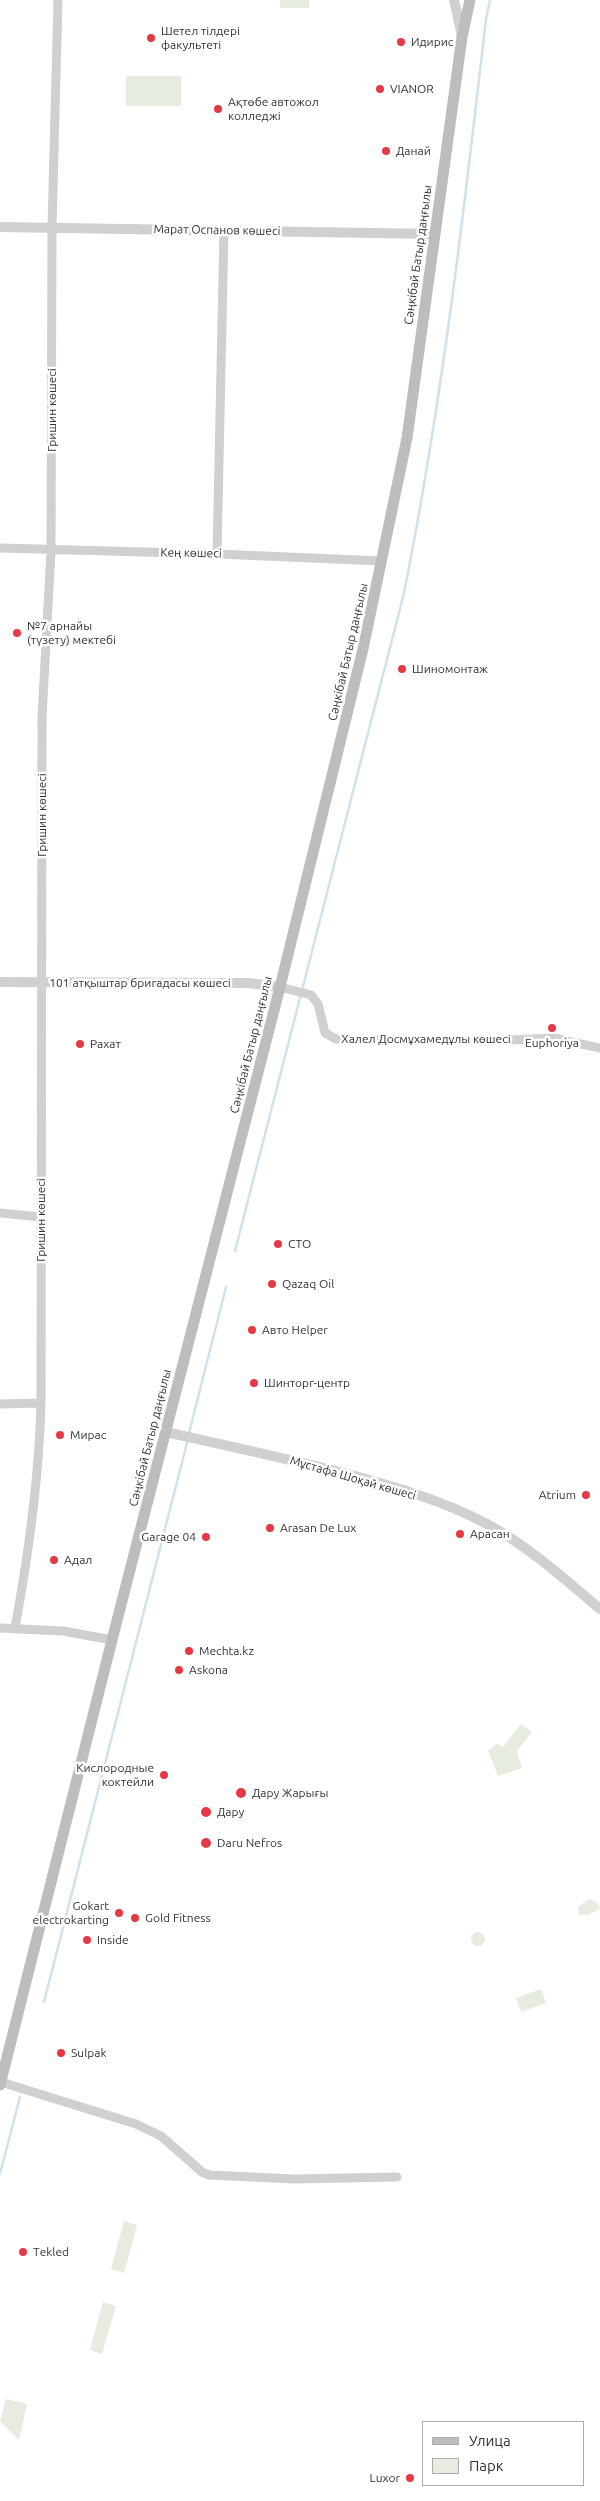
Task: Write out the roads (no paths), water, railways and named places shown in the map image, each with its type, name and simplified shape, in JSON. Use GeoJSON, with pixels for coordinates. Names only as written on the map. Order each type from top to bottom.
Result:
{"type":"FeatureCollection","features":[{"type":"Feature","properties":{"kind":"main road","name":"Сәңкібай Батыр даңғылы"},"geometry":{"type":"LineString","coordinates":[[1,2084],[349,710],[407,438],[462,37],[470,0]]}},
{"type":"Feature","properties":{"kind":"street","name":"Гришин көшесі"},"geometry":{"type":"LineString","coordinates":[[16,1628],[32,1532],[40,1454],[42,717],[51,551],[52,227],[58,0]]}},
{"type":"Feature","properties":{"kind":"street"},"geometry":{"type":"LineString","coordinates":[[454,0],[462,37]]}},
{"type":"Feature","properties":{"kind":"street","name":"Марат Оспанов көшесі"},"geometry":{"type":"LineString","coordinates":[[0,227],[435,234]]}},
{"type":"Feature","properties":{"kind":"street"},"geometry":{"type":"LineString","coordinates":[[217,554],[224,230]]}},
{"type":"Feature","properties":{"kind":"street","name":"Кең көшесі"},"geometry":{"type":"LineString","coordinates":[[0,548],[382,561]]}},
{"type":"Feature","properties":{"kind":"street","name":"101 атқыштар бригадасы көшесі"},"geometry":{"type":"LineString","coordinates":[[0,982],[249,983],[280,987]]}},
{"type":"Feature","properties":{"kind":"street","name":"Халел Досмұхамедұлы көшесі"},"geometry":{"type":"LineString","coordinates":[[280,987],[311,995],[318,1004],[325,1033],[336,1039],[489,1041],[554,1038],[600,1048]]}},
{"type":"Feature","properties":{"kind":"street"},"geometry":{"type":"LineString","coordinates":[[0,1213],[41,1217]]}},
{"type":"Feature","properties":{"kind":"street"},"geometry":{"type":"LineString","coordinates":[[0,1404],[41,1403]]}},
{"type":"Feature","properties":{"kind":"street","name":"Мұстафа Шоқай көшесі"},"geometry":{"type":"LineString","coordinates":[[166,1432],[392,1486],[442,1504],[487,1524],[574,1586],[600,1608]]}},
{"type":"Feature","properties":{"kind":"street"},"geometry":{"type":"LineString","coordinates":[[0,1628],[63,1631],[112,1640]]}},
{"type":"Feature","properties":{"kind":"street"},"geometry":{"type":"LineString","coordinates":[[1,2084],[136,2124],[161,2136],[202,2172],[209,2175],[294,2179],[397,2177]]}},
{"type":"Feature","properties":{"kind":"waterway"},"geometry":{"type":"LineString","coordinates":[[235,1251],[404,593],[418,522],[441,379],[486,19],[490,0]]}},
{"type":"Feature","properties":{"kind":"waterway"},"geometry":{"type":"LineString","coordinates":[[189,1433],[226,1287]]}},
{"type":"Feature","properties":{"kind":"waterway"},"geometry":{"type":"LineString","coordinates":[[44,2002],[188,1439]]}},
{"type":"Feature","properties":{"kind":"waterway"},"geometry":{"type":"LineString","coordinates":[[0,2174],[20,2097]]}},
{"type":"Feature","properties":{"kind":"place","name":"Шетел тілдері факультеті"},"geometry":{"type":"Point","coordinates":[151,38]}},
{"type":"Feature","properties":{"kind":"place","name":"Идирис"},"geometry":{"type":"Point","coordinates":[401,42]}},
{"type":"Feature","properties":{"kind":"place","name":"VIANOR"},"geometry":{"type":"Point","coordinates":[380,89]}},
{"type":"Feature","properties":{"kind":"place","name":"Ақтөбе автожол колледжі"},"geometry":{"type":"Point","coordinates":[218,109]}},
{"type":"Feature","properties":{"kind":"place","name":"Данай"},"geometry":{"type":"Point","coordinates":[386,151]}},
{"type":"Feature","properties":{"kind":"place","name":"№7 арнайы (түзету) мектебі"},"geometry":{"type":"Point","coordinates":[17,633]}},
{"type":"Feature","properties":{"kind":"place","name":"Шиномонтаж"},"geometry":{"type":"Point","coordinates":[402,669]}},
{"type":"Feature","properties":{"kind":"place","name":"Euphoriya"},"geometry":{"type":"Point","coordinates":[552,1028]}},
{"type":"Feature","properties":{"kind":"place","name":"Рахат"},"geometry":{"type":"Point","coordinates":[80,1044]}},
{"type":"Feature","properties":{"kind":"place","name":"СТО"},"geometry":{"type":"Point","coordinates":[278,1244]}},
{"type":"Feature","properties":{"kind":"place","name":"Qazaq Oil"},"geometry":{"type":"Point","coordinates":[272,1284]}},
{"type":"Feature","properties":{"kind":"place","name":"Авто Helper"},"geometry":{"type":"Point","coordinates":[252,1330]}},
{"type":"Feature","properties":{"kind":"place","name":"Шинторг-центр"},"geometry":{"type":"Point","coordinates":[254,1383]}},
{"type":"Feature","properties":{"kind":"place","name":"Мирас"},"geometry":{"type":"Point","coordinates":[60,1435]}},
{"type":"Feature","properties":{"kind":"place","name":"Atrium"},"geometry":{"type":"Point","coordinates":[586,1495]}},
{"type":"Feature","properties":{"kind":"place","name":"Arasan De Lux"},"geometry":{"type":"Point","coordinates":[270,1528]}},
{"type":"Feature","properties":{"kind":"place","name":"Арасан"},"geometry":{"type":"Point","coordinates":[460,1534]}},
{"type":"Feature","properties":{"kind":"place","name":"Garage 04"},"geometry":{"type":"Point","coordinates":[206,1537]}},
{"type":"Feature","properties":{"kind":"place","name":"Адал"},"geometry":{"type":"Point","coordinates":[54,1560]}},
{"type":"Feature","properties":{"kind":"place","name":"Mechta.kz"},"geometry":{"type":"Point","coordinates":[189,1651]}},
{"type":"Feature","properties":{"kind":"place","name":"Askona"},"geometry":{"type":"Point","coordinates":[179,1670]}},
{"type":"Feature","properties":{"kind":"place","name":"Кислородные коктейли"},"geometry":{"type":"Point","coordinates":[164,1775]}},
{"type":"Feature","properties":{"kind":"place","name":"Дару Жарығы"},"geometry":{"type":"Point","coordinates":[241,1793]}},
{"type":"Feature","properties":{"kind":"place","name":"Дару"},"geometry":{"type":"Point","coordinates":[206,1812]}},
{"type":"Feature","properties":{"kind":"place","name":"Daru Nefros"},"geometry":{"type":"Point","coordinates":[206,1843]}},
{"type":"Feature","properties":{"kind":"place","name":"Gokart electrokarting"},"geometry":{"type":"Point","coordinates":[119,1913]}},
{"type":"Feature","properties":{"kind":"place","name":"Gold Fitness"},"geometry":{"type":"Point","coordinates":[135,1918]}},
{"type":"Feature","properties":{"kind":"place","name":"Inside"},"geometry":{"type":"Point","coordinates":[87,1940]}},
{"type":"Feature","properties":{"kind":"place","name":"Sulpak"},"geometry":{"type":"Point","coordinates":[61,2053]}},
{"type":"Feature","properties":{"kind":"place","name":"Тekled"},"geometry":{"type":"Point","coordinates":[23,2252]}},
{"type":"Feature","properties":{"kind":"place","name":"Luxor"},"geometry":{"type":"Point","coordinates":[410,2478]}}]}
